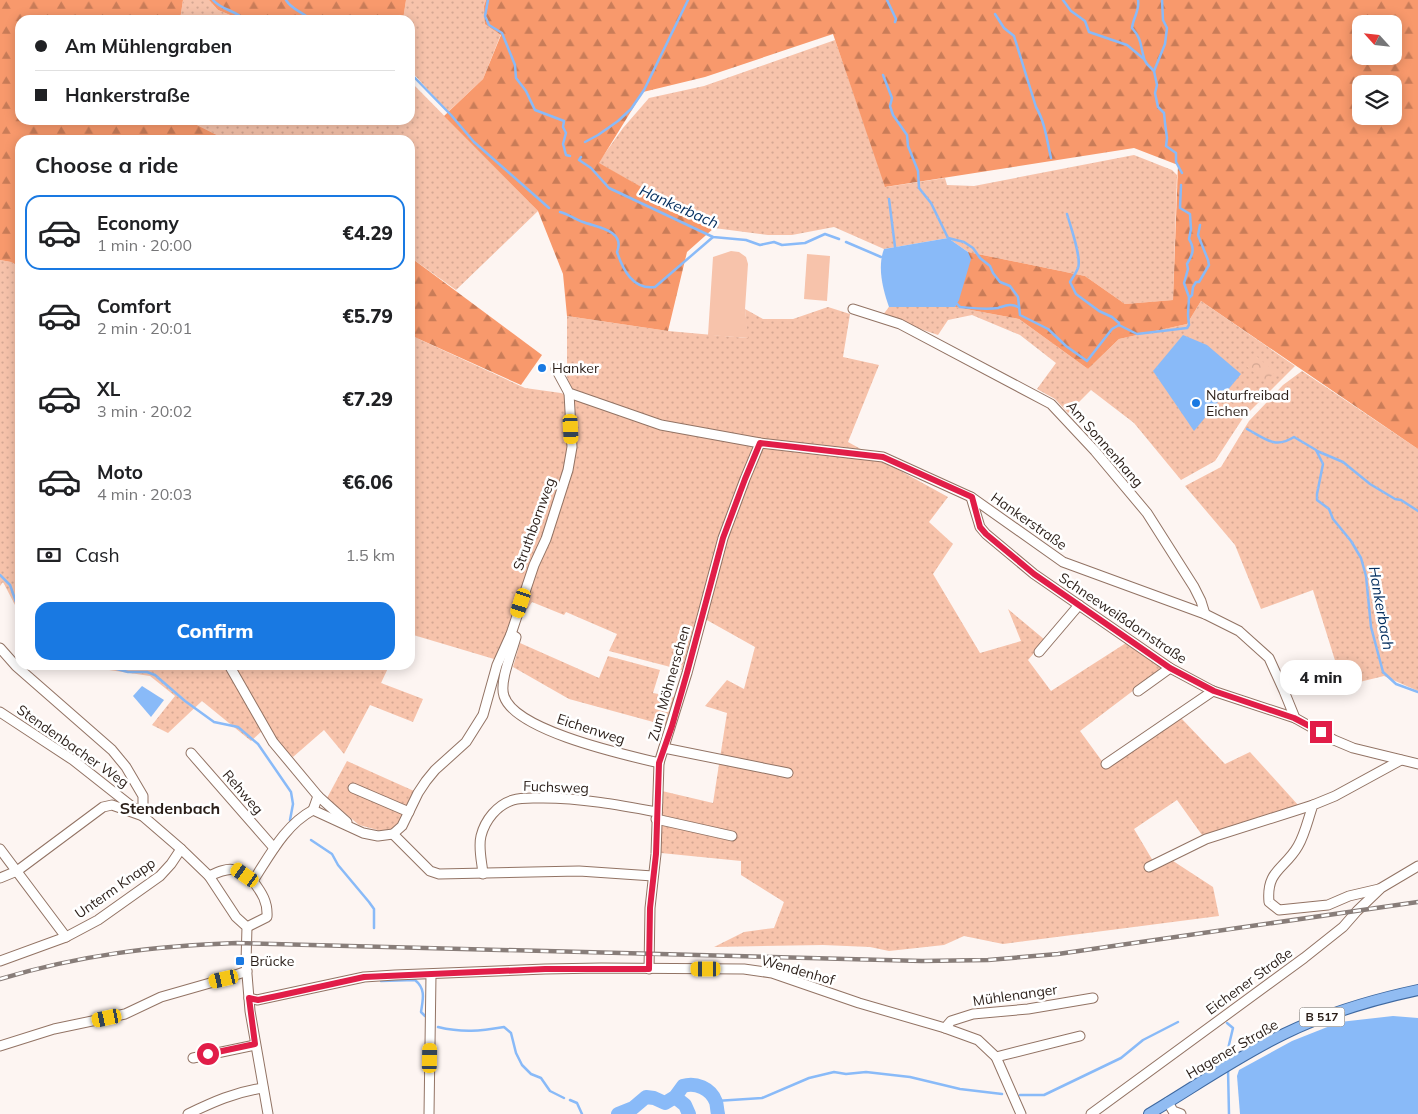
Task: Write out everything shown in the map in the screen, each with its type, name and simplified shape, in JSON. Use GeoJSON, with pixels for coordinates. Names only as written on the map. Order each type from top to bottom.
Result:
{"type":"FeatureCollection","features":[{"type":"Feature","properties":{"kind":"main road","name":"Hagener Straße"},"geometry":{"type":"LineString","coordinates":[[1150,1114],[1223,1068],[1285,1034],[1330,1014],[1379,998],[1418,990]]}},
{"type":"Feature","properties":{"kind":"street","name":"Am Sonnenhang"},"geometry":{"type":"LineString","coordinates":[[853,310],[900,324],[1051,404],[1095,451],[1147,513],[1194,587],[1205,614]]}},
{"type":"Feature","properties":{"kind":"street"},"geometry":{"type":"LineString","coordinates":[[556,369],[569,393]]}},
{"type":"Feature","properties":{"kind":"street","name":"Hankerstraße"},"geometry":{"type":"LineString","coordinates":[[569,393],[661,424],[760,443],[883,457],[972,497],[1063,562],[1205,614],[1239,631],[1269,658],[1294,718]]}},
{"type":"Feature","properties":{"kind":"street","name":"Struthbornweg"},"geometry":{"type":"LineString","coordinates":[[393,834],[402,826],[426,781],[435,770],[466,742],[483,715],[498,665],[511,634],[534,565],[546,539],[568,470],[572,446],[569,393]]}},
{"type":"Feature","properties":{"kind":"street","name":"Zum Möhnerschen"},"geometry":{"type":"LineString","coordinates":[[649,969],[650,908],[656,854],[659,763],[687,673],[723,538],[760,443]]}},
{"type":"Feature","properties":{"kind":"street","name":"Schneeweißdornstraße"},"geometry":{"type":"LineString","coordinates":[[972,497],[980,527],[986,534],[1034,574],[1170,668],[1214,691],[1294,718]]}},
{"type":"Feature","properties":{"kind":"street"},"geometry":{"type":"LineString","coordinates":[[1039,652],[1079,605]]}},
{"type":"Feature","properties":{"kind":"street","name":"Eichenweg"},"geometry":{"type":"LineString","coordinates":[[511,634],[516,637],[503,685],[503,695],[509,707],[527,719],[559,735],[612,752],[659,763]]}},
{"type":"Feature","properties":{"kind":"street"},"geometry":{"type":"LineString","coordinates":[[0,648],[15,665]]}},
{"type":"Feature","properties":{"kind":"street"},"geometry":{"type":"LineString","coordinates":[[1138,691],[1170,668]]}},
{"type":"Feature","properties":{"kind":"street"},"geometry":{"type":"LineString","coordinates":[[0,878],[17,871],[103,807],[112,805],[143,816],[143,796],[126,767],[112,750],[21,670]]}},
{"type":"Feature","properties":{"kind":"street"},"geometry":{"type":"LineString","coordinates":[[232,670],[274,742],[318,796],[356,830]]}},
{"type":"Feature","properties":{"kind":"street"},"geometry":{"type":"LineString","coordinates":[[1106,764],[1214,691]]}},
{"type":"Feature","properties":{"kind":"street"},"geometry":{"type":"LineString","coordinates":[[0,707],[11,719]]}},
{"type":"Feature","properties":{"kind":"street","name":"Stendenbacher Weg"},"geometry":{"type":"LineString","coordinates":[[0,712],[73,760],[181,849],[209,876],[236,917],[246,927]]}},
{"type":"Feature","properties":{"kind":"street"},"geometry":{"type":"LineString","coordinates":[[1294,718],[1353,748],[1418,764]]}},
{"type":"Feature","properties":{"kind":"street"},"geometry":{"type":"LineString","coordinates":[[664,748],[788,773]]}},
{"type":"Feature","properties":{"kind":"street","name":"Rehweg"},"geometry":{"type":"LineString","coordinates":[[191,753],[274,848]]}},
{"type":"Feature","properties":{"kind":"street"},"geometry":{"type":"LineString","coordinates":[[1149,867],[1206,839],[1313,806],[1401,760]]}},
{"type":"Feature","properties":{"kind":"street"},"geometry":{"type":"LineString","coordinates":[[353,788],[409,812]]}},
{"type":"Feature","properties":{"kind":"street"},"geometry":{"type":"LineString","coordinates":[[253,881],[274,848],[292,825],[301,817],[314,810],[318,796]]}},
{"type":"Feature","properties":{"kind":"street","name":"Fuchsweg"},"geometry":{"type":"LineString","coordinates":[[483,874],[480,837],[484,828],[492,814],[504,804],[524,798],[568,798],[656,816],[732,836]]}},
{"type":"Feature","properties":{"kind":"street"},"geometry":{"type":"LineString","coordinates":[[1313,806],[1297,847],[1274,873],[1268,888],[1269,902],[1279,910],[1328,905],[1350,896],[1381,888]]}},
{"type":"Feature","properties":{"kind":"street"},"geometry":{"type":"LineString","coordinates":[[314,810],[363,833],[378,836],[393,834],[424,866],[434,873],[444,875],[579,871],[653,876]]}},
{"type":"Feature","properties":{"kind":"street"},"geometry":{"type":"LineString","coordinates":[[0,849],[66,937]]}},
{"type":"Feature","properties":{"kind":"street","name":"Unterm Knapp"},"geometry":{"type":"LineString","coordinates":[[0,961],[66,937],[98,920],[160,876],[181,849]]}},
{"type":"Feature","properties":{"kind":"street","name":"Eichener Straße"},"geometry":{"type":"LineString","coordinates":[[1091,1114],[1304,958],[1343,927],[1381,888],[1418,866]]}},
{"type":"Feature","properties":{"kind":"street"},"geometry":{"type":"LineString","coordinates":[[209,876],[231,868],[237,869],[253,881],[264,895],[268,909],[267,917],[246,927],[249,998],[255,1044],[268,1114]]}},
{"type":"Feature","properties":{"kind":"street","name":"Wendenhof"},"geometry":{"type":"LineString","coordinates":[[249,998],[258,1000],[364,977],[545,969],[744,969],[772,973],[859,1003],[945,1028],[978,1040],[996,1057],[1020,1114]]}},
{"type":"Feature","properties":{"kind":"street"},"geometry":{"type":"LineString","coordinates":[[0,1046],[54,1029],[125,1014],[161,997],[247,971]]}},
{"type":"Feature","properties":{"kind":"street"},"geometry":{"type":"LineString","coordinates":[[429,1114],[431,974]]}},
{"type":"Feature","properties":{"kind":"street","name":"Mühlenanger"},"geometry":{"type":"LineString","coordinates":[[945,1028],[951,1021],[973,1014],[1028,1009],[1093,998]]}},
{"type":"Feature","properties":{"kind":"street"},"geometry":{"type":"LineString","coordinates":[[996,1057],[1080,1036]]}},
{"type":"Feature","properties":{"kind":"street"},"geometry":{"type":"LineString","coordinates":[[193,1058],[255,1044]]}},
{"type":"Feature","properties":{"kind":"street"},"geometry":{"type":"LineString","coordinates":[[188,1114],[226,1096],[263,1088]]}},
{"type":"Feature","properties":{"kind":"street"},"geometry":{"type":"LineString","coordinates":[[1168,1102],[1173,1111],[1181,1114]]}},
{"type":"Feature","properties":{"kind":"green space"},"geometry":{"type":"Polygon","coordinates":[[[0,0],[183,0],[181,15],[15,15],[15,125],[197,125],[217,135],[15,135],[15,264],[0,260],[0,0]]]}},
{"type":"Feature","properties":{"kind":"green space"},"geometry":{"type":"Polygon","coordinates":[[[183,0],[209,0],[218,10],[230,15],[181,15],[183,0]]]}},
{"type":"Feature","properties":{"kind":"green space"},"geometry":{"type":"Polygon","coordinates":[[[209,0],[406,0],[404,15],[230,15],[218,10],[209,0]]]}},
{"type":"Feature","properties":{"kind":"green space"},"geometry":{"type":"Polygon","coordinates":[[[406,0],[486,0],[484,6],[501,34],[483,79],[448,112],[415,75],[415,15],[404,15],[406,0]]]}},
{"type":"Feature","properties":{"kind":"green space"},"geometry":{"type":"Polygon","coordinates":[[[486,0],[1418,0],[1418,449],[1201,301],[1187,324],[1119,339],[1088,369],[1019,319],[955,307],[968,252],[1085,276],[1125,304],[1173,300],[1178,165],[1134,148],[885,187],[833,34],[705,77],[643,92],[599,163],[714,228],[687,252],[668,331],[567,316],[563,274],[538,211],[444,116],[483,79],[501,35],[485,24],[484,6],[486,0]]]}},
{"type":"Feature","properties":{"kind":"green space"},"geometry":{"type":"Polygon","coordinates":[[[835,40],[886,187],[945,178],[947,185],[974,186],[1134,155],[1172,170],[1177,175],[1173,300],[1125,304],[1085,276],[968,252],[948,238],[884,249],[834,227],[792,235],[768,235],[714,228],[598,163],[623,128],[649,98],[704,86],[835,40]]]}},
{"type":"Feature","properties":{"kind":"green space"},"geometry":{"type":"Polygon","coordinates":[[[415,86],[538,211],[456,290],[415,261],[415,135],[217,135],[197,125],[415,125],[415,86]]]}},
{"type":"Feature","properties":{"kind":"green space"},"geometry":{"type":"Polygon","coordinates":[[[731,251],[739,252],[746,257],[748,264],[745,309],[748,338],[708,335],[713,257],[731,251]]]}},
{"type":"Feature","properties":{"kind":"green space"},"geometry":{"type":"Polygon","coordinates":[[[807,254],[830,256],[827,301],[804,299],[807,254]]]}},
{"type":"Feature","properties":{"kind":"green space"},"geometry":{"type":"Polygon","coordinates":[[[0,260],[15,264],[15,605],[3,582],[0,586],[0,260]]]}},
{"type":"Feature","properties":{"kind":"green space"},"geometry":{"type":"Polygon","coordinates":[[[415,261],[542,355],[521,385],[415,337],[415,261]]]}},
{"type":"Feature","properties":{"kind":"green space"},"geometry":{"type":"Polygon","coordinates":[[[1201,301],[1295,366],[1243,418],[1215,461],[1181,480],[1134,423],[1091,390],[1068,413],[1055,399],[1037,389],[1056,363],[1020,335],[972,315],[948,320],[938,335],[882,316],[889,307],[955,307],[1019,319],[1088,369],[1119,339],[1187,324],[1201,301]]]}},
{"type":"Feature","properties":{"kind":"green space"},"geometry":{"type":"Polygon","coordinates":[[[828,307],[850,314],[843,357],[879,365],[848,442],[948,497],[929,522],[953,544],[933,574],[980,653],[1021,641],[1008,609],[1045,640],[1028,660],[1051,691],[1126,643],[1163,668],[1080,731],[1107,768],[1181,718],[1225,764],[1250,752],[1299,806],[1202,835],[1177,800],[1134,829],[1156,866],[1170,859],[1213,887],[1219,916],[1003,944],[964,936],[944,945],[889,951],[870,947],[823,945],[714,947],[744,932],[774,928],[784,902],[741,875],[741,861],[661,853],[662,791],[713,803],[727,713],[705,706],[727,680],[744,689],[755,647],[705,619],[726,539],[758,460],[760,440],[661,420],[572,390],[567,377],[567,316],[668,331],[747,338],[745,309],[763,319],[793,319],[828,307]]]}},
{"type":"Feature","properties":{"kind":"green space"},"geometry":{"type":"Polygon","coordinates":[[[415,337],[525,388],[561,393],[573,398],[754,446],[719,536],[682,670],[609,651],[617,634],[566,612],[564,615],[532,602],[494,659],[415,635],[415,337]]]}},
{"type":"Feature","properties":{"kind":"green space"},"geometry":{"type":"Polygon","coordinates":[[[1255,355],[1275,372],[1266,382],[1246,366],[1255,355]]]}},
{"type":"Feature","properties":{"kind":"green space"},"geometry":{"type":"Polygon","coordinates":[[[1302,371],[1418,449],[1418,691],[1384,676],[1343,686],[1313,590],[1261,609],[1235,545],[1185,486],[1221,467],[1249,421],[1283,385],[1302,371]]]}},
{"type":"Feature","properties":{"kind":"green space"},"geometry":{"type":"Polygon","coordinates":[[[520,643],[599,678],[608,656],[660,670],[653,693],[675,697],[668,726],[569,699],[513,667],[520,643]]]}},
{"type":"Feature","properties":{"kind":"green space"},"geometry":{"type":"Polygon","coordinates":[[[109,670],[387,670],[381,683],[423,699],[413,722],[370,705],[344,754],[324,730],[293,757],[263,730],[251,741],[202,701],[168,733],[152,725],[175,696],[150,676],[109,670]]]}},
{"type":"Feature","properties":{"kind":"green space"},"geometry":{"type":"Polygon","coordinates":[[[347,761],[414,791],[398,824],[391,831],[381,831],[359,825],[327,798],[347,761]]]}},
{"type":"Feature","properties":{"kind":"water"},"geometry":{"type":"Polygon","coordinates":[[[948,238],[968,252],[971,259],[959,300],[955,307],[889,307],[881,271],[884,249],[948,238]]]}},
{"type":"Feature","properties":{"kind":"water","name":"Naturfreibad Eichen"},"geometry":{"type":"Polygon","coordinates":[[[1183,335],[1207,345],[1241,374],[1194,431],[1153,371],[1183,335]]]}},
{"type":"Feature","properties":{"kind":"water"},"geometry":{"type":"Polygon","coordinates":[[[142,686],[164,700],[151,717],[133,696],[142,686]]]}},
{"type":"Feature","properties":{"kind":"water"},"geometry":{"type":"Polygon","coordinates":[[[1393,1016],[1418,1018],[1418,1114],[1240,1114],[1237,1076],[1239,1070],[1292,1041],[1340,1022],[1393,1016]]]}},
{"type":"Feature","properties":{"kind":"waterway"},"geometry":{"type":"LineString","coordinates":[[213,0],[220,6],[238,15]]}},
{"type":"Feature","properties":{"kind":"waterway"},"geometry":{"type":"LineString","coordinates":[[286,0],[291,6],[305,15]]}},
{"type":"Feature","properties":{"kind":"waterway","name":"Hankerbach"},"geometry":{"type":"LineString","coordinates":[[488,0],[485,16],[489,25],[502,33],[515,65],[516,78],[526,91],[535,110],[564,121],[563,127],[566,133],[563,144],[566,155],[570,156]]}},
{"type":"Feature","properties":{"kind":"waterway"},"geometry":{"type":"LineString","coordinates":[[585,142],[618,121],[631,109],[644,90],[688,0]]}},
{"type":"Feature","properties":{"kind":"waterway"},"geometry":{"type":"LineString","coordinates":[[887,0],[896,19],[895,22]]}},
{"type":"Feature","properties":{"kind":"waterway"},"geometry":{"type":"LineString","coordinates":[[1063,0],[1071,11],[1085,21],[1089,32],[1127,45],[1144,59],[1154,71],[1158,107],[1164,113],[1166,146],[1176,153],[1176,162],[1182,173]]}},
{"type":"Feature","properties":{"kind":"waterway"},"geometry":{"type":"LineString","coordinates":[[1138,0],[1132,28],[1139,39],[1144,58]]}},
{"type":"Feature","properties":{"kind":"waterway"},"geometry":{"type":"LineString","coordinates":[[1154,71],[1165,44],[1167,28],[1163,20],[1162,0]]}},
{"type":"Feature","properties":{"kind":"waterway"},"geometry":{"type":"LineString","coordinates":[[995,14],[1004,28],[1014,36],[1036,107],[1044,125],[1051,158]]}},
{"type":"Feature","properties":{"kind":"waterway","name":"Hankerbach"},"geometry":{"type":"LineString","coordinates":[[883,75],[892,98],[890,106],[893,115],[907,135],[908,146],[918,171],[919,188],[931,203],[948,238],[964,242],[973,248],[980,258],[990,266],[1000,282],[1010,286],[1018,297],[1020,315],[1048,329],[1066,346],[1087,361],[1112,329],[1119,325],[1137,334],[1187,328],[1189,325],[1189,297],[1184,283],[1188,269],[1187,264],[1193,249],[1189,239],[1191,229],[1190,214],[1180,208],[1181,185]]}},
{"type":"Feature","properties":{"kind":"waterway"},"geometry":{"type":"LineString","coordinates":[[415,78],[474,142],[549,208]]}},
{"type":"Feature","properties":{"kind":"waterway","name":"Hankerbach"},"geometry":{"type":"LineString","coordinates":[[581,157],[579,160],[591,168],[609,188],[713,237],[746,240],[760,245],[774,242],[782,245],[805,243],[825,234],[839,239]]}},
{"type":"Feature","properties":{"kind":"waterway"},"geometry":{"type":"LineString","coordinates":[[889,199],[895,247]]}},
{"type":"Feature","properties":{"kind":"waterway"},"geometry":{"type":"LineString","coordinates":[[560,212],[614,234],[619,245],[617,252],[626,272],[635,282],[647,287],[655,287],[713,237]]}},
{"type":"Feature","properties":{"kind":"waterway"},"geometry":{"type":"LineString","coordinates":[[1067,214],[1079,263],[1070,282],[1076,294],[1099,311],[1112,317],[1119,325]]}},
{"type":"Feature","properties":{"kind":"waterway"},"geometry":{"type":"LineString","coordinates":[[1190,297],[1193,287],[1196,282],[1199,282],[1209,265],[1198,235],[1200,225]]}},
{"type":"Feature","properties":{"kind":"waterway","name":"Hankerbach"},"geometry":{"type":"LineString","coordinates":[[846,242],[881,257]]}},
{"type":"Feature","properties":{"kind":"waterway"},"geometry":{"type":"LineString","coordinates":[[957,304],[960,307],[979,309],[993,309],[1010,305],[1018,307]]}},
{"type":"Feature","properties":{"kind":"waterway","name":"Hankerbach"},"geometry":{"type":"LineString","coordinates":[[1247,429],[1270,441],[1281,442],[1294,437],[1316,450],[1323,464],[1317,500],[1329,509],[1333,519],[1351,541],[1361,558],[1366,576],[1371,627],[1383,672],[1396,684],[1418,692]]}},
{"type":"Feature","properties":{"kind":"waterway"},"geometry":{"type":"LineString","coordinates":[[1317,451],[1343,462],[1370,484],[1418,511]]}},
{"type":"Feature","properties":{"kind":"waterway"},"geometry":{"type":"LineString","coordinates":[[0,575],[10,585],[15,599]]}},
{"type":"Feature","properties":{"kind":"waterway"},"geometry":{"type":"LineString","coordinates":[[120,670],[147,672],[155,675],[185,701],[214,722],[238,727],[258,744],[291,792],[293,804],[290,820]]}},
{"type":"Feature","properties":{"kind":"waterway"},"geometry":{"type":"LineString","coordinates":[[311,840],[332,854],[338,865],[369,902],[374,909],[374,928]]}},
{"type":"Feature","properties":{"kind":"waterway"},"geometry":{"type":"LineString","coordinates":[[381,981],[415,980],[421,987],[423,999],[421,1012],[425,1016]]}},
{"type":"Feature","properties":{"kind":"waterway"},"geometry":{"type":"LineString","coordinates":[[1020,1095],[1044,1095],[1121,1058],[1143,1040],[1178,1022]]}},
{"type":"Feature","properties":{"kind":"waterway"},"geometry":{"type":"LineString","coordinates":[[1227,1023],[1233,1028],[1227,1061]]}},
{"type":"Feature","properties":{"kind":"waterway"},"geometry":{"type":"LineString","coordinates":[[438,1027],[471,1031],[504,1027],[511,1033],[516,1053],[522,1065],[531,1074],[541,1078],[550,1091],[564,1098]]}},
{"type":"Feature","properties":{"kind":"waterway"},"geometry":{"type":"LineString","coordinates":[[1228,1069],[1229,1114]]}},
{"type":"Feature","properties":{"kind":"waterway"},"geometry":{"type":"LineString","coordinates":[[716,1101],[762,1098],[809,1078],[834,1072],[846,1074],[866,1072],[910,1077],[960,1089],[1002,1094]]}},
{"type":"Feature","properties":{"kind":"waterway"},"geometry":{"type":"LineString","coordinates":[[618,1114],[633,1108],[646,1097],[665,1103],[675,1097],[683,1086],[688,1085],[702,1087],[707,1090],[714,1097],[718,1114]]}},
{"type":"Feature","properties":{"kind":"waterway"},"geometry":{"type":"LineString","coordinates":[[675,1097],[685,1105],[689,1114]]}},
{"type":"Feature","properties":{"kind":"waterway"},"geometry":{"type":"LineString","coordinates":[[570,1100],[577,1103],[582,1114]]}},
{"type":"Feature","properties":{"kind":"railway"},"geometry":{"type":"LineString","coordinates":[[0,979],[59,964],[117,953],[146,949],[237,943],[922,961],[988,960],[1058,954],[1418,902]]}},
{"type":"Feature","properties":{"kind":"place","name":"Hanker"},"geometry":{"type":"Point","coordinates":[542,368]}},
{"type":"Feature","properties":{"kind":"place","name":"Naturfreibad Eichen"},"geometry":{"type":"Point","coordinates":[1196,403]}},
{"type":"Feature","properties":{"kind":"place","name":"Brücke"},"geometry":{"type":"Point","coordinates":[240,961]}},
{"type":"Feature","properties":{"kind":"district","name":"Stendenbach"},"geometry":{"type":"Point","coordinates":[170,808]}},
{"type":"Feature","properties":{"kind":"route"},"geometry":{"type":"LineString","coordinates":[[208,1054],[255,1044],[249,998],[258,1000],[364,977],[545,969],[649,969],[650,908],[656,854],[659,763],[672,726],[723,538],[760,443],[883,457],[972,497],[980,527],[986,534],[1034,574],[1170,668],[1214,691],[1294,718],[1321,732]]}}]}
